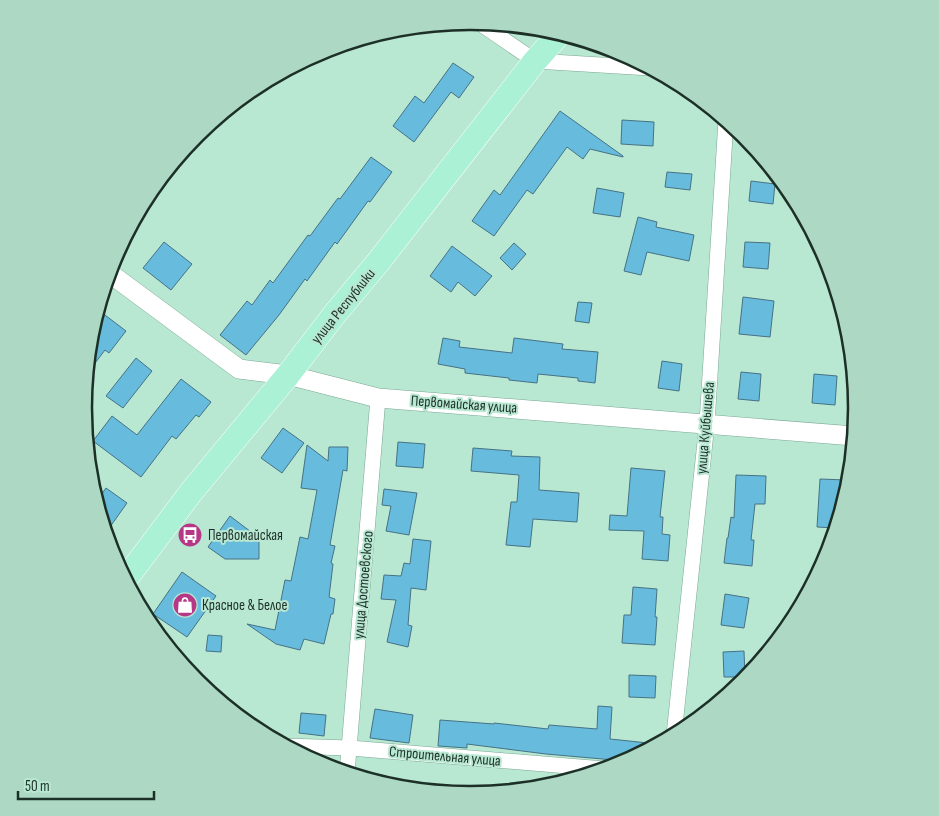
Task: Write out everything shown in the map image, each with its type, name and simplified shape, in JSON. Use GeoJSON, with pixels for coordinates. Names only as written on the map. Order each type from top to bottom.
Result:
{"type":"FeatureCollection","features":[{"type":"Feature","properties":{"kind":"main road","name":"улица Республики"},"geometry":{"type":"LineString","coordinates":[[130,574],[192,491],[379,262],[535,61],[554,40]]}},
{"type":"Feature","properties":{"kind":"street"},"geometry":{"type":"LineString","coordinates":[[491,31],[535,61],[632,67]]}},
{"type":"Feature","properties":{"kind":"street","name":"улица Куйбышева"},"geometry":{"type":"LineString","coordinates":[[675,725],[707,423],[725,130]]}},
{"type":"Feature","properties":{"kind":"street","name":"Первомайская улица"},"geometry":{"type":"LineString","coordinates":[[115,277],[239,369],[288,375],[378,398],[847,435]]}},
{"type":"Feature","properties":{"kind":"street","name":"улица Достоевского"},"geometry":{"type":"LineString","coordinates":[[349,766],[378,398]]}},
{"type":"Feature","properties":{"kind":"street","name":"Строительная улица"},"geometry":{"type":"LineString","coordinates":[[301,746],[350,748],[583,768]]}},
{"type":"Feature","properties":{"kind":"building"},"geometry":{"type":"Polygon","coordinates":[[[453,63],[474,77],[459,98],[451,92],[414,142],[393,126],[415,96],[424,103],[453,63]]]}},
{"type":"Feature","properties":{"kind":"building"},"geometry":{"type":"Polygon","coordinates":[[[560,111],[623,157],[590,149],[583,159],[567,147],[533,194],[527,190],[494,236],[472,221],[494,190],[500,195],[560,111]]]}},
{"type":"Feature","properties":{"kind":"building"},"geometry":{"type":"Polygon","coordinates":[[[622,120],[654,122],[653,146],[621,144],[622,120]]]}},
{"type":"Feature","properties":{"kind":"building"},"geometry":{"type":"Polygon","coordinates":[[[371,157],[392,172],[337,244],[335,242],[307,281],[305,279],[279,315],[246,355],[220,335],[247,301],[252,305],[270,280],[273,283],[308,235],[310,236],[338,198],[340,199],[371,157]]]}},
{"type":"Feature","properties":{"kind":"building"},"geometry":{"type":"Polygon","coordinates":[[[667,172],[692,174],[690,190],[665,187],[667,172]]]}},
{"type":"Feature","properties":{"kind":"building"},"geometry":{"type":"Polygon","coordinates":[[[751,181],[773,184],[775,186],[773,204],[749,201],[751,181]]]}},
{"type":"Feature","properties":{"kind":"building"},"geometry":{"type":"Polygon","coordinates":[[[597,188],[624,193],[620,217],[593,213],[597,188]]]}},
{"type":"Feature","properties":{"kind":"building"},"geometry":{"type":"Polygon","coordinates":[[[638,217],[657,222],[656,227],[694,235],[689,261],[647,252],[641,275],[624,271],[638,217]]]}},
{"type":"Feature","properties":{"kind":"building"},"geometry":{"type":"Polygon","coordinates":[[[164,242],[192,264],[171,290],[143,268],[164,242]]]}},
{"type":"Feature","properties":{"kind":"building"},"geometry":{"type":"Polygon","coordinates":[[[745,242],[770,243],[768,269],[743,267],[745,242]]]}},
{"type":"Feature","properties":{"kind":"building"},"geometry":{"type":"Polygon","coordinates":[[[514,243],[526,254],[512,270],[500,258],[514,243]]]}},
{"type":"Feature","properties":{"kind":"building"},"geometry":{"type":"Polygon","coordinates":[[[452,246],[492,276],[475,296],[458,282],[451,292],[430,276],[452,246]]]}},
{"type":"Feature","properties":{"kind":"building"},"geometry":{"type":"Polygon","coordinates":[[[743,297],[774,301],[770,337],[739,334],[743,297]]]}},
{"type":"Feature","properties":{"kind":"building"},"geometry":{"type":"Polygon","coordinates":[[[578,302],[592,303],[589,323],[575,321],[578,302]]]}},
{"type":"Feature","properties":{"kind":"building"},"geometry":{"type":"Polygon","coordinates":[[[103,314],[126,331],[109,353],[105,350],[94,364],[103,314]]]}},
{"type":"Feature","properties":{"kind":"building"},"geometry":{"type":"Polygon","coordinates":[[[443,338],[460,341],[459,347],[512,353],[514,338],[563,344],[562,349],[598,352],[595,383],[578,381],[578,378],[538,374],[537,383],[465,373],[465,369],[438,364],[443,338]]]}},
{"type":"Feature","properties":{"kind":"building"},"geometry":{"type":"Polygon","coordinates":[[[136,358],[152,371],[123,408],[106,396],[136,358]]]}},
{"type":"Feature","properties":{"kind":"building"},"geometry":{"type":"Polygon","coordinates":[[[662,361],[682,364],[679,391],[658,388],[662,361]]]}},
{"type":"Feature","properties":{"kind":"building"},"geometry":{"type":"Polygon","coordinates":[[[741,372],[761,374],[759,401],[738,399],[741,372]]]}},
{"type":"Feature","properties":{"kind":"building"},"geometry":{"type":"Polygon","coordinates":[[[814,374],[837,376],[835,405],[812,403],[814,374]]]}},
{"type":"Feature","properties":{"kind":"building"},"geometry":{"type":"Polygon","coordinates":[[[181,379],[211,402],[199,417],[196,415],[176,439],[172,436],[141,477],[93,441],[112,416],[137,435],[181,379]]]}},
{"type":"Feature","properties":{"kind":"building"},"geometry":{"type":"Polygon","coordinates":[[[283,428],[304,443],[282,473],[261,458],[283,428]]]}},
{"type":"Feature","properties":{"kind":"building"},"geometry":{"type":"Polygon","coordinates":[[[398,442],[425,444],[423,468],[396,466],[398,442]]]}},
{"type":"Feature","properties":{"kind":"building"},"geometry":{"type":"Polygon","coordinates":[[[307,445],[328,461],[329,447],[348,447],[347,471],[343,470],[330,545],[335,546],[331,563],[333,564],[329,597],[335,599],[333,614],[331,614],[324,644],[304,639],[300,650],[276,644],[247,624],[275,630],[285,580],[291,581],[300,537],[308,539],[317,490],[301,488],[307,445]]]}},
{"type":"Feature","properties":{"kind":"building"},"geometry":{"type":"Polygon","coordinates":[[[473,448],[512,451],[511,456],[540,457],[539,490],[579,493],[577,522],[533,519],[530,547],[506,545],[511,502],[517,502],[519,475],[471,471],[473,448]]]}},
{"type":"Feature","properties":{"kind":"building"},"geometry":{"type":"Polygon","coordinates":[[[631,468],[665,471],[660,517],[663,517],[662,534],[670,535],[668,561],[642,559],[644,531],[609,530],[610,515],[627,516],[631,468]]]}},
{"type":"Feature","properties":{"kind":"building"},"geometry":{"type":"Polygon","coordinates":[[[736,475],[766,476],[765,504],[755,504],[751,540],[754,540],[752,566],[724,563],[731,517],[734,518],[736,475]]]}},
{"type":"Feature","properties":{"kind":"building"},"geometry":{"type":"Polygon","coordinates":[[[820,479],[840,480],[828,528],[817,527],[820,479]]]}},
{"type":"Feature","properties":{"kind":"building"},"geometry":{"type":"Polygon","coordinates":[[[106,488],[127,503],[111,526],[104,506],[102,494],[106,488]]]}},
{"type":"Feature","properties":{"kind":"building"},"geometry":{"type":"Polygon","coordinates":[[[384,489],[417,493],[409,535],[386,531],[391,506],[382,505],[384,489]]]}},
{"type":"Feature","properties":{"kind":"building"},"geometry":{"type":"Polygon","coordinates":[[[230,516],[259,538],[259,559],[225,559],[208,547],[230,516]]]}},
{"type":"Feature","properties":{"kind":"building"},"geometry":{"type":"Polygon","coordinates":[[[413,539],[431,541],[426,590],[411,588],[408,625],[412,626],[408,647],[387,642],[396,600],[381,599],[384,575],[401,576],[404,563],[410,564],[413,539]]]}},
{"type":"Feature","properties":{"kind":"building","name":"Красное & Белое"},"geometry":{"type":"Polygon","coordinates":[[[182,572],[216,596],[187,637],[153,614],[182,572]]]}},
{"type":"Feature","properties":{"kind":"building"},"geometry":{"type":"Polygon","coordinates":[[[633,587],[657,589],[655,645],[622,643],[624,615],[631,615],[633,587]]]}},
{"type":"Feature","properties":{"kind":"building"},"geometry":{"type":"Polygon","coordinates":[[[725,594],[749,598],[744,628],[721,625],[725,594]]]}},
{"type":"Feature","properties":{"kind":"building"},"geometry":{"type":"Polygon","coordinates":[[[208,635],[222,636],[221,652],[206,651],[208,635]]]}},
{"type":"Feature","properties":{"kind":"building"},"geometry":{"type":"Polygon","coordinates":[[[744,651],[745,667],[735,677],[724,677],[723,652],[744,651]]]}},
{"type":"Feature","properties":{"kind":"building"},"geometry":{"type":"Polygon","coordinates":[[[629,675],[656,676],[655,698],[629,697],[629,675]]]}},
{"type":"Feature","properties":{"kind":"building"},"geometry":{"type":"Polygon","coordinates":[[[598,706],[612,707],[610,739],[645,743],[608,759],[467,744],[467,748],[438,746],[440,720],[548,729],[549,725],[597,729],[598,706]]]}},
{"type":"Feature","properties":{"kind":"building"},"geometry":{"type":"Polygon","coordinates":[[[375,709],[413,715],[409,743],[370,738],[375,709]]]}},
{"type":"Feature","properties":{"kind":"building"},"geometry":{"type":"Polygon","coordinates":[[[301,713],[326,715],[324,736],[299,733],[301,713]]]}},
{"type":"Feature","properties":{"kind":"place","name":"Первомайская"},"geometry":{"type":"Point","coordinates":[190,535]}},
{"type":"Feature","properties":{"kind":"place","name":"Красное & Белое"},"geometry":{"type":"Point","coordinates":[185,605]}}]}
